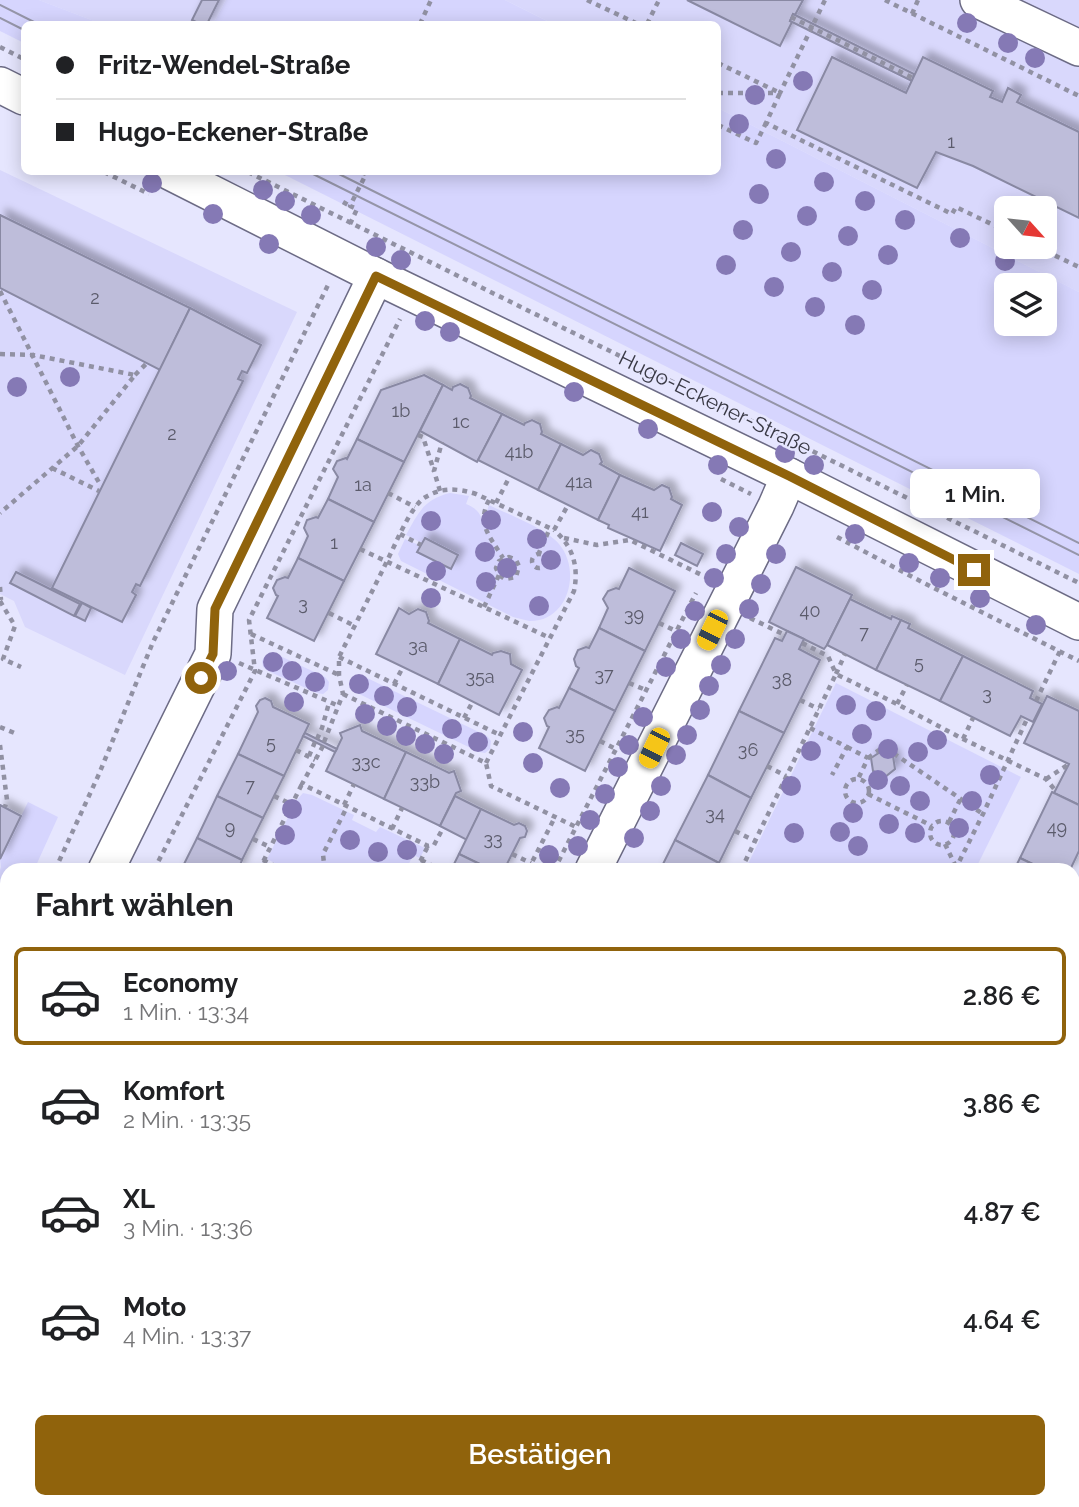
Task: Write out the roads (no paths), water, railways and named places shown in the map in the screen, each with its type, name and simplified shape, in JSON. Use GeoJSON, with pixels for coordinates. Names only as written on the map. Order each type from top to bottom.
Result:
{"type":"FeatureCollection","features":[{"type":"Feature","properties":{"kind":"street"},"geometry":{"type":"LineString","coordinates":[[978,0],[1079,48]]}},
{"type":"Feature","properties":{"kind":"street"},"geometry":{"type":"LineString","coordinates":[[0,85],[21,96]]}},
{"type":"Feature","properties":{"kind":"street","name":"Hugo-Eckener-Straße"},"geometry":{"type":"LineString","coordinates":[[176,175],[376,276],[789,476],[1079,622]]}},
{"type":"Feature","properties":{"kind":"street"},"geometry":{"type":"LineString","coordinates":[[109,863],[213,654],[215,609],[376,276]]}},
{"type":"Feature","properties":{"kind":"street"},"geometry":{"type":"LineString","coordinates":[[596,863],[789,476]]}},
{"type":"Feature","properties":{"kind":"tram line"},"geometry":{"type":"LineString","coordinates":[[0,5],[32,21]]}},
{"type":"Feature","properties":{"kind":"tram line"},"geometry":{"type":"LineString","coordinates":[[0,18],[21,28]]}},
{"type":"Feature","properties":{"kind":"tram line"},"geometry":{"type":"LineString","coordinates":[[315,175],[1079,555]]}},
{"type":"Feature","properties":{"kind":"tram line"},"geometry":{"type":"LineString","coordinates":[[341,175],[1079,543]]}}]}
